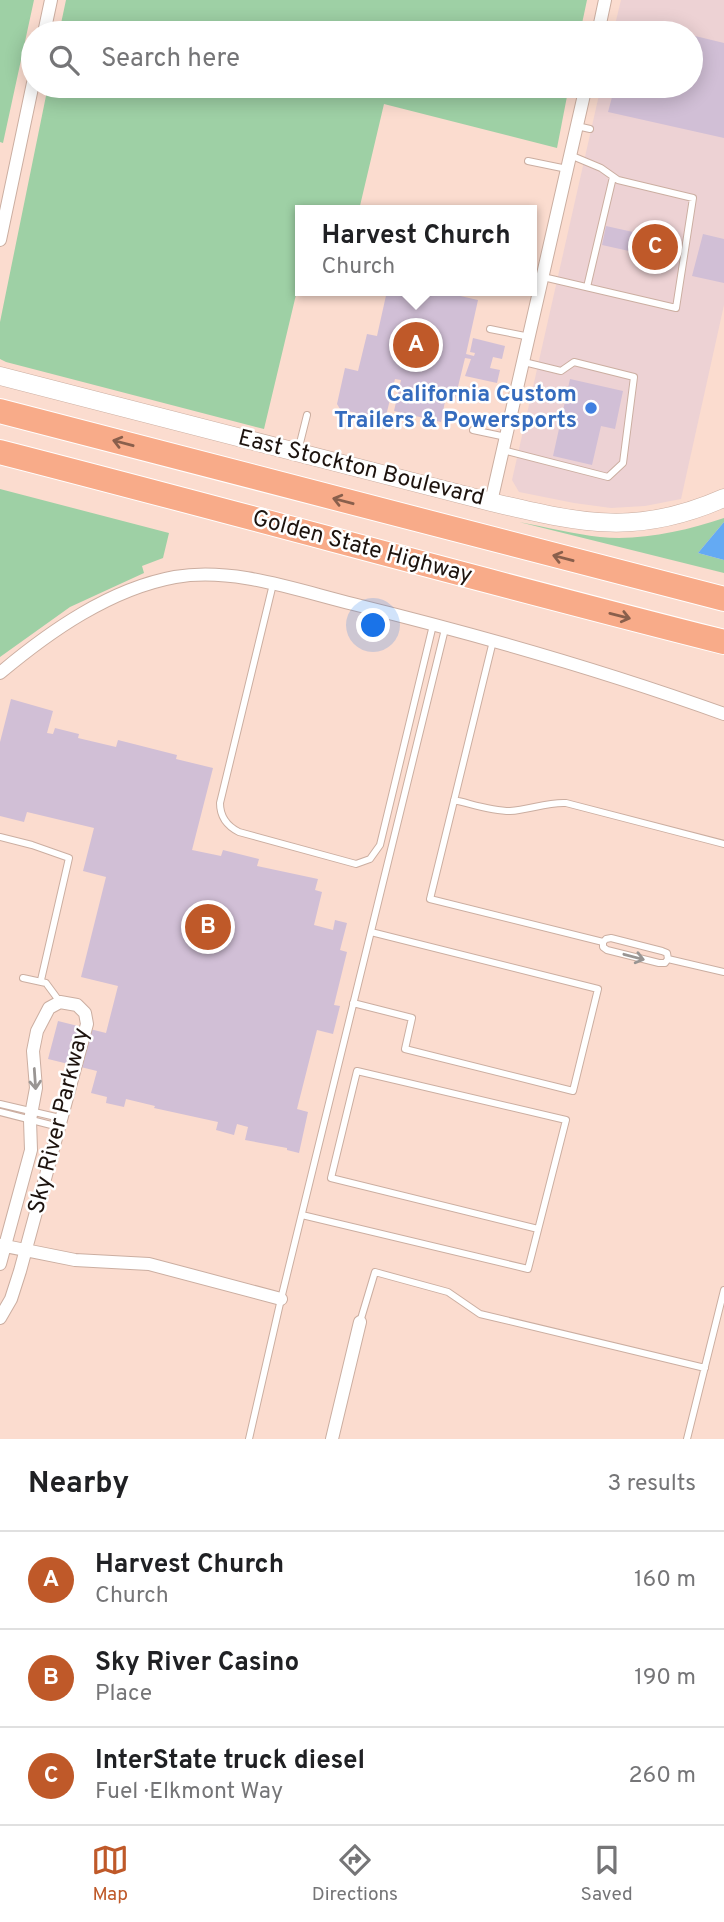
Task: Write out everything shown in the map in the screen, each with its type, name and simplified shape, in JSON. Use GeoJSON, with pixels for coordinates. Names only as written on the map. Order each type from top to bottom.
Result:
{"type":"FeatureCollection","features":[{"type":"Feature","properties":{"kind":"highway","name":"Golden State Highway"},"geometry":{"type":"LineString","coordinates":[[0,411],[724,599]]}},
{"type":"Feature","properties":{"kind":"highway","name":"Golden State Highway"},"geometry":{"type":"LineString","coordinates":[[0,452],[483,581],[724,642]]}},
{"type":"Feature","properties":{"kind":"highway"},"geometry":{"type":"LineString","coordinates":[[602,569],[724,589]]}},
{"type":"Feature","properties":{"kind":"highway"},"geometry":{"type":"LineString","coordinates":[[672,629],[710,651],[724,655]]}},
{"type":"Feature","properties":{"kind":"main road","name":"East Stockton Boulevard"},"geometry":{"type":"LineString","coordinates":[[0,376],[491,502],[571,520],[624,524],[673,516],[724,498]]}},
{"type":"Feature","properties":{"kind":"street"},"geometry":{"type":"LineString","coordinates":[[47,21],[51,0]]}},
{"type":"Feature","properties":{"kind":"street"},"geometry":{"type":"LineString","coordinates":[[601,21],[605,0]]}},
{"type":"Feature","properties":{"kind":"street"},"geometry":{"type":"LineString","coordinates":[[0,240],[30,98]]}},
{"type":"Feature","properties":{"kind":"street"},"geometry":{"type":"LineString","coordinates":[[491,502],[570,155],[583,127],[585,98]]}},
{"type":"Feature","properties":{"kind":"street"},"geometry":{"type":"LineString","coordinates":[[0,673],[75,618],[116,597],[152,583],[178,577],[206,575],[273,584],[494,639],[594,669],[724,714]]}},
{"type":"Feature","properties":{"kind":"street","name":"Sky River Parkway"},"geometry":{"type":"LineString","coordinates":[[0,1264],[2,1246],[31,1150],[31,1115],[36,1088],[33,1058],[37,1031],[49,1008],[60,1002],[77,1005],[85,1013],[87,1024],[16,1285],[0,1318]]}},
{"type":"Feature","properties":{"kind":"street"},"geometry":{"type":"LineString","coordinates":[[2,1246],[75,1260],[149,1264],[281,1299]]}},
{"type":"Feature","properties":{"kind":"street"},"geometry":{"type":"LineString","coordinates":[[332,1439],[360,1322]]}},
{"type":"Feature","properties":{"kind":"lane"},"geometry":{"type":"LineString","coordinates":[[543,277],[676,307],[693,198],[618,180],[601,168],[570,155]]}},
{"type":"Feature","properties":{"kind":"lane"},"geometry":{"type":"LineString","coordinates":[[528,161],[567,169]]}},
{"type":"Feature","properties":{"kind":"lane"},"geometry":{"type":"LineString","coordinates":[[587,287],[613,177]]}},
{"type":"Feature","properties":{"kind":"lane"},"geometry":{"type":"LineString","coordinates":[[490,330],[530,337]]}},
{"type":"Feature","properties":{"kind":"lane"},"geometry":{"type":"LineString","coordinates":[[473,430],[608,477],[623,463],[634,377],[574,362],[561,371],[524,362]]}},
{"type":"Feature","properties":{"kind":"lane"},"geometry":{"type":"LineString","coordinates":[[297,453],[307,415]]}},
{"type":"Feature","properties":{"kind":"lane"},"geometry":{"type":"LineString","coordinates":[[273,584],[220,803],[222,814],[228,825],[239,832],[356,864],[370,859],[380,845],[440,625]]}},
{"type":"Feature","properties":{"kind":"lane"},"geometry":{"type":"LineString","coordinates":[[249,1439],[371,932],[440,625]]}},
{"type":"Feature","properties":{"kind":"lane"},"geometry":{"type":"LineString","coordinates":[[494,639],[430,899],[603,942],[611,938],[662,951],[667,953],[668,959]]}},
{"type":"Feature","properties":{"kind":"lane"},"geometry":{"type":"LineString","coordinates":[[454,800],[503,811],[566,803],[724,844]]}},
{"type":"Feature","properties":{"kind":"lane"},"geometry":{"type":"LineString","coordinates":[[0,837],[69,859],[41,981]]}},
{"type":"Feature","properties":{"kind":"lane"},"geometry":{"type":"LineString","coordinates":[[354,1003],[412,1018],[405,1049],[573,1091],[598,989],[371,932]]}},
{"type":"Feature","properties":{"kind":"lane"},"geometry":{"type":"LineString","coordinates":[[603,942],[603,947],[607,950],[659,963],[665,963],[668,959]]}},
{"type":"Feature","properties":{"kind":"lane"},"geometry":{"type":"LineString","coordinates":[[668,959],[724,972]]}},
{"type":"Feature","properties":{"kind":"lane"},"geometry":{"type":"LineString","coordinates":[[23,978],[41,981],[60,1002]]}},
{"type":"Feature","properties":{"kind":"lane"},"geometry":{"type":"LineString","coordinates":[[302,1215],[528,1269],[566,1120],[357,1071],[331,1178],[538,1229]]}},
{"type":"Feature","properties":{"kind":"lane"},"geometry":{"type":"LineString","coordinates":[[0,1104],[61,1123]]}},
{"type":"Feature","properties":{"kind":"lane"},"geometry":{"type":"LineString","coordinates":[[0,1112],[31,1115]]}},
{"type":"Feature","properties":{"kind":"lane"},"geometry":{"type":"LineString","coordinates":[[360,1322],[375,1272],[448,1292],[480,1314],[705,1368]]}},
{"type":"Feature","properties":{"kind":"lane"},"geometry":{"type":"LineString","coordinates":[[687,1439],[724,1290]]}},
{"type":"Feature","properties":{"kind":"lane"},"geometry":{"type":"LineString","coordinates":[[715,1327],[724,1330]]}},
{"type":"Feature","properties":{"kind":"shaded area"},"geometry":{"type":"Polygon","coordinates":[[[621,0],[724,0],[724,305],[681,499],[645,506],[611,508],[519,492],[512,480],[598,98],[703,98],[703,21],[616,21],[621,0]]]}},
{"type":"Feature","properties":{"kind":"green space"},"geometry":{"type":"Polygon","coordinates":[[[0,0],[34,0],[29,21],[21,21],[21,60],[3,143],[0,142],[0,0]]]}},
{"type":"Feature","properties":{"kind":"green space"},"geometry":{"type":"Polygon","coordinates":[[[66,0],[587,0],[583,21],[62,21],[66,0]]]}},
{"type":"Feature","properties":{"kind":"green space"},"geometry":{"type":"Polygon","coordinates":[[[46,98],[567,98],[557,148],[384,104],[360,205],[295,205],[296,296],[264,429],[6,362],[0,359],[0,322],[46,98]]]}},
{"type":"Feature","properties":{"kind":"green space"},"geometry":{"type":"Polygon","coordinates":[[[0,489],[169,533],[163,558],[142,566],[144,573],[70,607],[0,657],[0,489]]]}},
{"type":"Feature","properties":{"kind":"green space"},"geometry":{"type":"Polygon","coordinates":[[[724,518],[724,522],[698,553],[724,560],[724,573],[519,522],[600,537],[631,538],[663,534],[724,518]]]}},
{"type":"Feature","properties":{"kind":"water"},"geometry":{"type":"Polygon","coordinates":[[[724,522],[724,560],[698,553],[724,522]]]}},
{"type":"Feature","properties":{"kind":"building"},"geometry":{"type":"Polygon","coordinates":[[[703,38],[724,43],[724,138],[608,112],[612,98],[703,98],[703,38]]]}},
{"type":"Feature","properties":{"kind":"building"},"geometry":{"type":"Polygon","coordinates":[[[606,226],[633,232],[629,251],[602,245],[606,226]]]}},
{"type":"Feature","properties":{"kind":"building"},"geometry":{"type":"Polygon","coordinates":[[[703,234],[724,239],[724,283],[692,276],[703,234]]]}},
{"type":"Feature","properties":{"kind":"building"},"geometry":{"type":"Polygon","coordinates":[[[637,235],[676,245],[673,258],[634,248],[637,235]]]}},
{"type":"Feature","properties":{"kind":"building"},"geometry":{"type":"Polygon","coordinates":[[[386,296],[460,296],[478,300],[466,354],[474,356],[475,353],[470,352],[473,338],[505,346],[502,359],[493,357],[490,368],[500,370],[497,383],[465,376],[471,359],[465,358],[454,403],[445,401],[441,422],[394,411],[401,380],[395,379],[385,420],[340,409],[337,404],[345,368],[358,371],[367,334],[377,336],[386,296]]]}},
{"type":"Feature","properties":{"kind":"building","name":"California Custom Trailers & Powersports"},"geometry":{"type":"Polygon","coordinates":[[[570,379],[623,391],[615,429],[601,426],[592,465],[553,456],[570,379]]]}},
{"type":"Feature","properties":{"kind":"building"},"geometry":{"type":"Polygon","coordinates":[[[11,699],[53,711],[47,733],[53,734],[55,728],[79,734],[78,738],[116,747],[118,740],[177,755],[176,759],[213,768],[192,850],[221,856],[223,850],[259,859],[257,866],[318,879],[315,890],[322,892],[314,925],[333,930],[335,920],[347,923],[340,950],[347,952],[334,1005],[340,1006],[333,1034],[317,1030],[297,1109],[308,1112],[299,1153],[245,1140],[248,1127],[237,1124],[234,1135],[216,1130],[218,1122],[154,1108],[155,1106],[126,1099],[124,1107],[106,1103],[107,1097],[91,1093],[97,1071],[48,1059],[58,1021],[106,1033],[118,986],[81,977],[106,877],[83,871],[94,828],[27,812],[24,822],[0,816],[0,742],[11,699]]]}},
{"type":"Feature","properties":{"kind":"place","name":"InterState truck diesel"},"geometry":{"type":"Point","coordinates":[655,247]}},
{"type":"Feature","properties":{"kind":"place","name":"Harvest Church"},"geometry":{"type":"Point","coordinates":[416,345]}},
{"type":"Feature","properties":{"kind":"place","name":"California Custom Trailers & Powersports"},"geometry":{"type":"Point","coordinates":[591,408]}},
{"type":"Feature","properties":{"kind":"place","name":"Sky River Casino"},"geometry":{"type":"Point","coordinates":[208,927]}}]}
